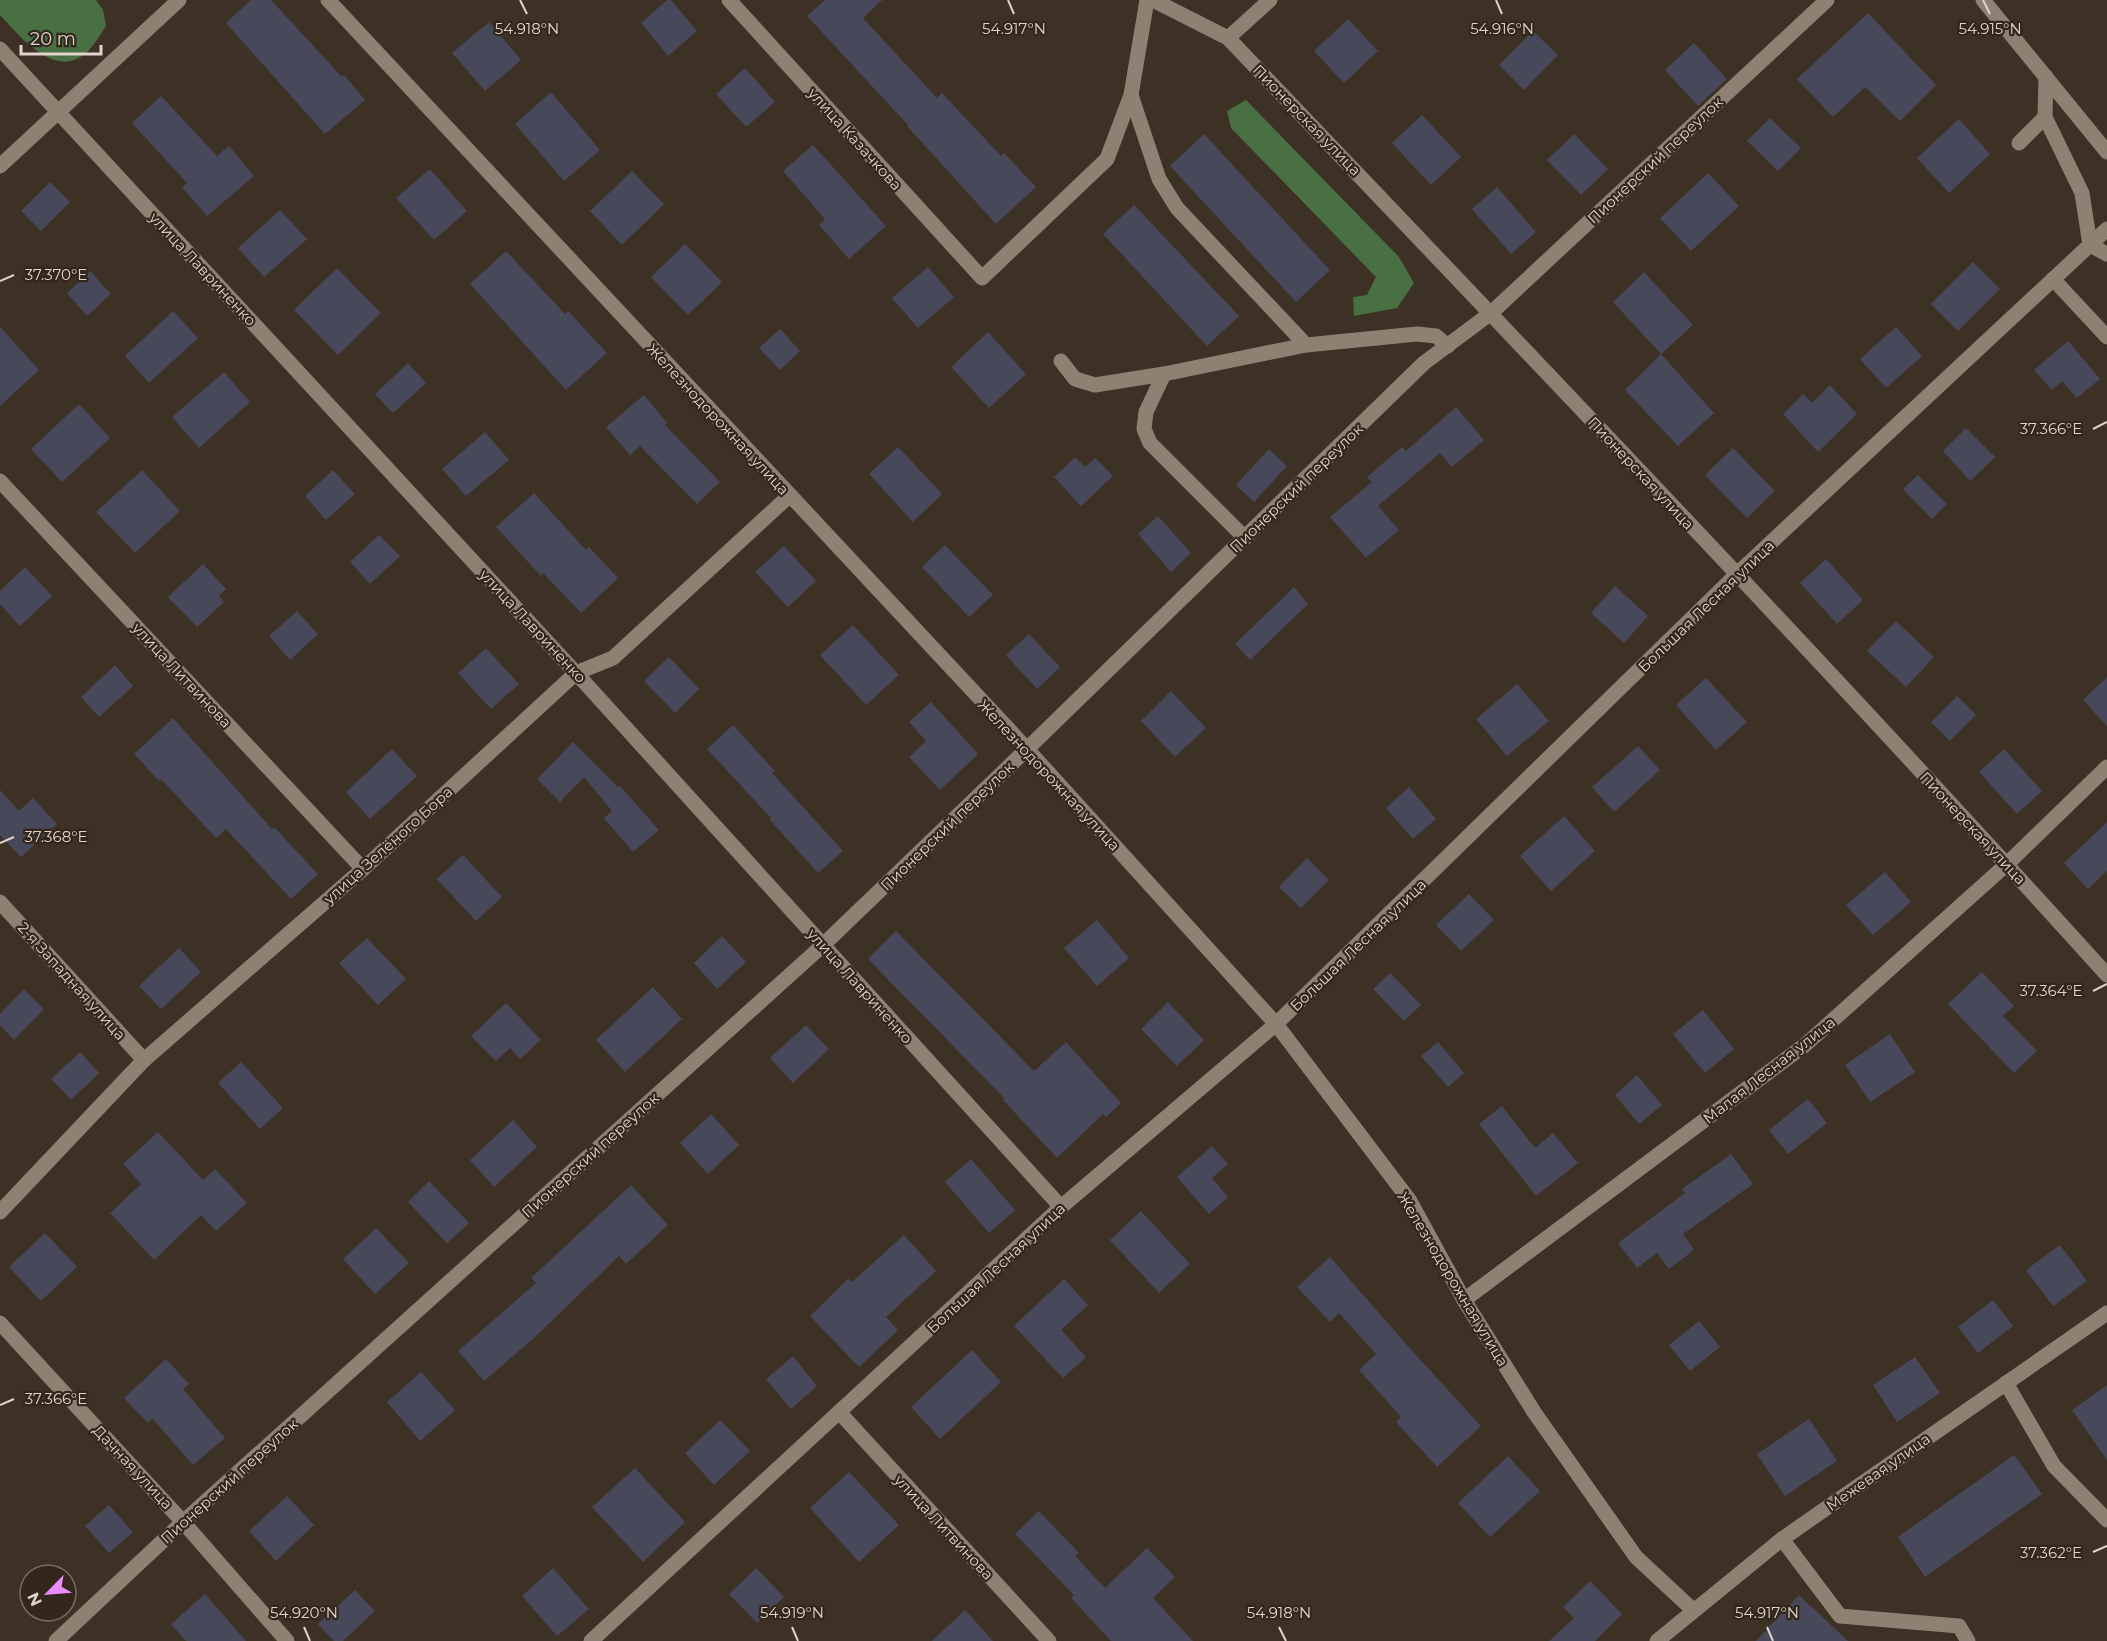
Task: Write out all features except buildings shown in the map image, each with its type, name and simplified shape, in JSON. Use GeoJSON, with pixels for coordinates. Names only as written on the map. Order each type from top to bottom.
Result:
{"type":"FeatureCollection","features":[{"type":"Feature","properties":{"kind":"street"},"geometry":{"type":"LineString","coordinates":[[0,166],[179,0]]}},
{"type":"Feature","properties":{"kind":"street","name":"Железнодорожная улица"},"geometry":{"type":"LineString","coordinates":[[328,0],[1027,749],[1276,1024],[1410,1202],[1464,1300],[1534,1412],[1636,1557],[1693,1610]]}},
{"type":"Feature","properties":{"kind":"street","name":"улица Казачкова"},"geometry":{"type":"LineString","coordinates":[[729,0],[982,278],[1107,159],[1131,95]]}},
{"type":"Feature","properties":{"kind":"street"},"geometry":{"type":"LineString","coordinates":[[1147,0],[1131,95],[1159,179],[1178,207],[1306,345]]}},
{"type":"Feature","properties":{"kind":"street","name":"Пионерская улица"},"geometry":{"type":"LineString","coordinates":[[1153,0],[1228,38],[1737,574],[2107,975]]}},
{"type":"Feature","properties":{"kind":"street"},"geometry":{"type":"LineString","coordinates":[[1228,38],[1270,0]]}},
{"type":"Feature","properties":{"kind":"street","name":"Пионерский переулок"},"geometry":{"type":"LineString","coordinates":[[56,1641],[183,1522],[822,946],[1424,363],[1491,313],[1827,0]]}},
{"type":"Feature","properties":{"kind":"street"},"geometry":{"type":"LineString","coordinates":[[1983,0],[2107,152]]}},
{"type":"Feature","properties":{"kind":"street","name":"улица Лавриненко"},"geometry":{"type":"LineString","coordinates":[[0,49],[576,673],[1061,1207]]}},
{"type":"Feature","properties":{"kind":"street"},"geometry":{"type":"LineString","coordinates":[[2046,77],[2045,117],[2082,193],[2090,245],[2107,254]]}},
{"type":"Feature","properties":{"kind":"street"},"geometry":{"type":"LineString","coordinates":[[2019,143],[2045,117]]}},
{"type":"Feature","properties":{"kind":"street","name":"Большая Лесная улица"},"geometry":{"type":"LineString","coordinates":[[591,1641],[1061,1207],[1276,1024],[1737,574],[2107,229]]}},
{"type":"Feature","properties":{"kind":"street"},"geometry":{"type":"LineString","coordinates":[[2054,279],[2107,337]]}},
{"type":"Feature","properties":{"kind":"street"},"geometry":{"type":"LineString","coordinates":[[1061,361],[1076,379],[1095,385],[1164,374],[1306,345],[1417,334],[1436,336],[1448,346]]}},
{"type":"Feature","properties":{"kind":"street"},"geometry":{"type":"LineString","coordinates":[[1164,374],[1146,412],[1144,429],[1150,443],[1245,538]]}},
{"type":"Feature","properties":{"kind":"street","name":"улица Литвинова"},"geometry":{"type":"LineString","coordinates":[[0,481],[363,869]]}},
{"type":"Feature","properties":{"kind":"street","name":"улица Зелёного Бора"},"geometry":{"type":"LineString","coordinates":[[0,1212],[144,1060],[363,869],[576,673],[613,658],[789,496]]}},
{"type":"Feature","properties":{"kind":"street","name":"Малая Лесная улица"},"geometry":{"type":"LineString","coordinates":[[1464,1300],[1805,1046],[2007,864],[2107,766]]}},
{"type":"Feature","properties":{"kind":"street","name":"2-я Западная улица"},"geometry":{"type":"LineString","coordinates":[[0,902],[144,1060]]}},
{"type":"Feature","properties":{"kind":"street","name":"Межевая улица"},"geometry":{"type":"LineString","coordinates":[[1657,1641],[1782,1539],[2107,1313]]}},
{"type":"Feature","properties":{"kind":"street","name":"Дачная улица"},"geometry":{"type":"LineString","coordinates":[[0,1323],[183,1522],[287,1641]]}},
{"type":"Feature","properties":{"kind":"street"},"geometry":{"type":"LineString","coordinates":[[2006,1383],[2054,1466],[2107,1520]]}},
{"type":"Feature","properties":{"kind":"street","name":"улица Литвинова"},"geometry":{"type":"LineString","coordinates":[[839,1412],[1049,1641]]}},
{"type":"Feature","properties":{"kind":"street"},"geometry":{"type":"LineString","coordinates":[[1782,1539],[1840,1616],[1959,1626],[1968,1641]]}},
{"type":"Feature","properties":{"kind":"green space"},"geometry":{"type":"Polygon","coordinates":[[[0,0],[96,0],[103,10],[106,26],[86,53],[74,60],[62,61],[38,52],[17,34],[0,15],[0,0]]]}},
{"type":"Feature","properties":{"kind":"green space"},"geometry":{"type":"Polygon","coordinates":[[[1246,100],[1399,257],[1414,283],[1397,308],[1354,316],[1353,297],[1367,295],[1376,277],[1231,128],[1227,111],[1246,100]]]}}]}
